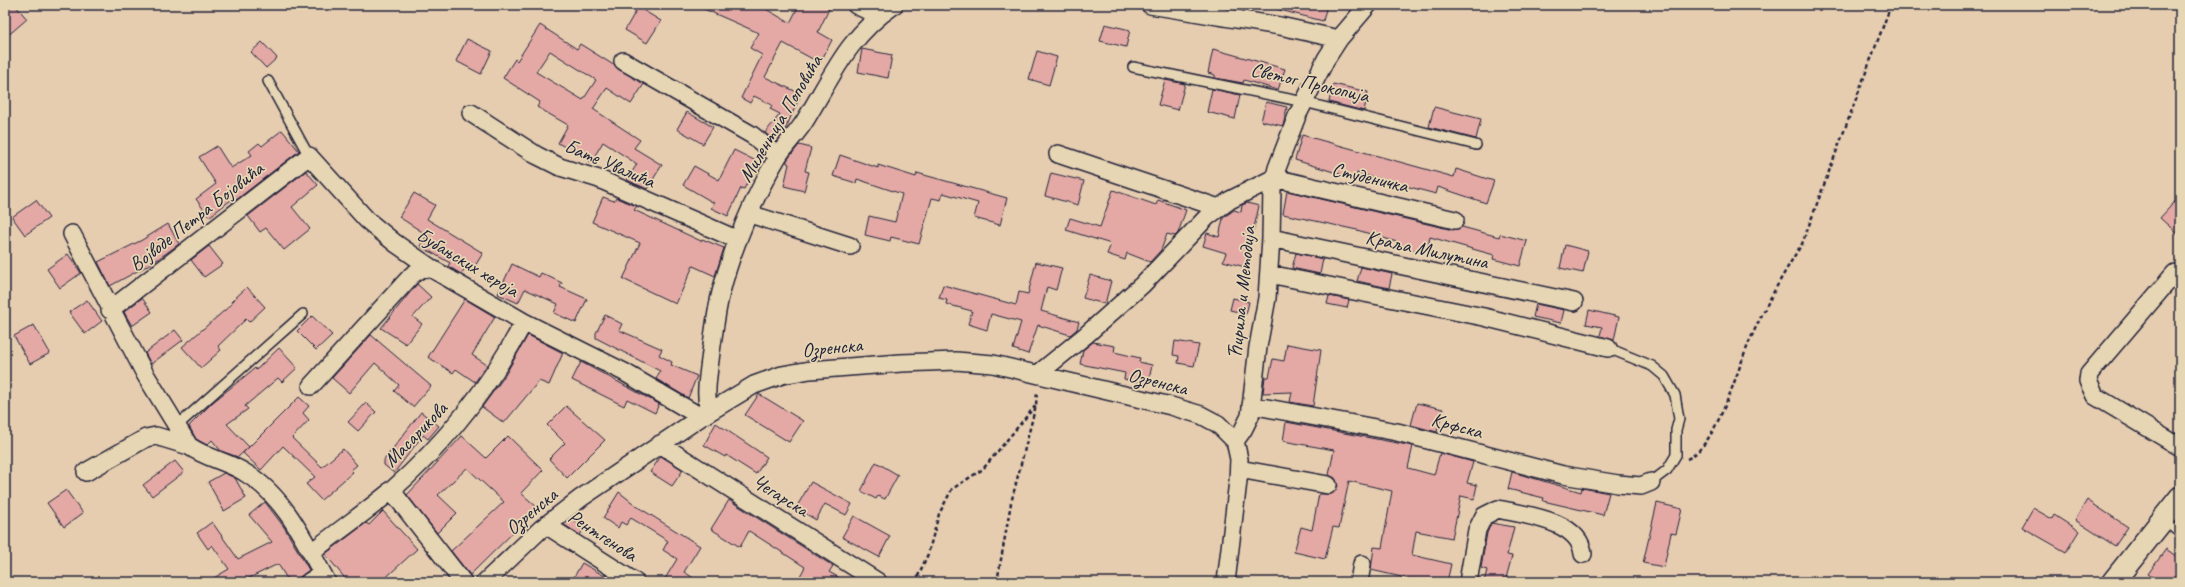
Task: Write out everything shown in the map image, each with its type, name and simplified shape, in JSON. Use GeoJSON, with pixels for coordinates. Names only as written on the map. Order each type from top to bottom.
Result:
{"type":"FeatureCollection","features":[{"type":"Feature","properties":{"kind":"main road"},"geometry":{"type":"LineString","coordinates":[[2113,582],[2180,498]]}},
{"type":"Feature","properties":{"kind":"street"},"geometry":{"type":"LineString","coordinates":[[856,5],[879,16]]}},
{"type":"Feature","properties":{"kind":"street","name":"Милентија Поповића"},"geometry":{"type":"LineString","coordinates":[[705,414],[708,373],[721,291],[738,240],[750,214],[778,156],[803,124],[845,53],[862,32],[879,16],[894,5]]}},
{"type":"Feature","properties":{"kind":"street"},"geometry":{"type":"LineString","coordinates":[[1150,5],[1280,26],[1339,39]]}},
{"type":"Feature","properties":{"kind":"street","name":"Ћирила и Методија"},"geometry":{"type":"LineString","coordinates":[[1235,441],[1247,423],[1251,405],[1268,274],[1271,238],[1271,204],[1274,178],[1304,102],[1326,59],[1339,39],[1368,5]]}},
{"type":"Feature","properties":{"kind":"street"},"geometry":{"type":"LineString","coordinates":[[623,61],[752,135],[778,156]]}},
{"type":"Feature","properties":{"kind":"street","name":"Бате Увалића"},"geometry":{"type":"LineString","coordinates":[[471,113],[536,155],[560,167],[599,180],[738,240]]}},
{"type":"Feature","properties":{"kind":"street"},"geometry":{"type":"LineString","coordinates":[[1058,154],[1220,208]]}},
{"type":"Feature","properties":{"kind":"street","name":"Бубањских хероја"},"geometry":{"type":"LineString","coordinates":[[309,156],[367,220],[395,244],[434,270],[524,322],[705,414]]}},
{"type":"Feature","properties":{"kind":"street","name":"Војводе Петра Бојовића"},"geometry":{"type":"LineString","coordinates":[[110,310],[309,156]]}},
{"type":"Feature","properties":{"kind":"street"},"geometry":{"type":"LineString","coordinates":[[1038,374],[1138,289],[1197,227],[1220,208],[1244,192],[1274,178]]}},
{"type":"Feature","properties":{"kind":"street","name":"Студеничка"},"geometry":{"type":"LineString","coordinates":[[1274,178],[1455,220]]}},
{"type":"Feature","properties":{"kind":"street"},"geometry":{"type":"LineString","coordinates":[[750,214],[850,246]]}},
{"type":"Feature","properties":{"kind":"street"},"geometry":{"type":"LineString","coordinates":[[72,234],[110,310],[145,374],[189,446]]}},
{"type":"Feature","properties":{"kind":"street","name":"Краља Милутина"},"geometry":{"type":"LineString","coordinates":[[1271,238],[1574,302]]}},
{"type":"Feature","properties":{"kind":"street"},"geometry":{"type":"LineString","coordinates":[[311,386],[412,275],[424,267],[434,270]]}},
{"type":"Feature","properties":{"kind":"street"},"geometry":{"type":"LineString","coordinates":[[2175,273],[2089,374],[2088,381],[2095,396],[2180,447]]}},
{"type":"Feature","properties":{"kind":"street"},"geometry":{"type":"LineString","coordinates":[[1268,274],[1484,317],[1608,348]]}},
{"type":"Feature","properties":{"kind":"street","name":"Масарикова"},"geometry":{"type":"LineString","coordinates":[[312,552],[392,490],[453,428],[478,398],[524,322]]}},
{"type":"Feature","properties":{"kind":"street","name":"Озренска"},"geometry":{"type":"LineString","coordinates":[[485,582],[546,525],[593,489],[705,414],[754,385],[770,378],[810,370],[901,363],[972,361],[1038,374],[1201,415],[1218,424],[1235,441]]}},
{"type":"Feature","properties":{"kind":"street","name":"Крфска"},"geometry":{"type":"LineString","coordinates":[[1251,405],[1397,432],[1563,475],[1618,484],[1641,486],[1651,482]]}},
{"type":"Feature","properties":{"kind":"street"},"geometry":{"type":"LineString","coordinates":[[86,472],[146,438],[156,436],[189,446],[198,452],[243,471],[264,485],[295,523],[312,552],[319,579]]}},
{"type":"Feature","properties":{"kind":"street"},"geometry":{"type":"LineString","coordinates":[[1226,582],[1239,469],[1235,441]]}},
{"type":"Feature","properties":{"kind":"street","name":"Чегарска"},"geometry":{"type":"LineString","coordinates":[[660,444],[878,582]]}},
{"type":"Feature","properties":{"kind":"street"},"geometry":{"type":"LineString","coordinates":[[1239,469],[1328,485]]}},
{"type":"Feature","properties":{"kind":"street"},"geometry":{"type":"LineString","coordinates":[[392,490],[463,582]]}},
{"type":"Feature","properties":{"kind":"street"},"geometry":{"type":"LineString","coordinates":[[1468,582],[1477,530],[1484,516],[1498,509],[1544,519],[1569,530],[1577,537],[1583,554]]}},
{"type":"Feature","properties":{"kind":"street","name":"Рентгенова"},"geometry":{"type":"LineString","coordinates":[[546,525],[635,582]]}},
{"type":"Feature","properties":{"kind":"street"},"geometry":{"type":"LineString","coordinates":[[1358,582],[1362,564]]}},
{"type":"Feature","properties":{"kind":"lane","name":"Светог Прокопија"},"geometry":{"type":"LineString","coordinates":[[1133,67],[1304,102],[1476,145]]}},
{"type":"Feature","properties":{"kind":"lane","name":"Бубањских хероја"},"geometry":{"type":"LineString","coordinates":[[268,81],[309,156]]}},
{"type":"Feature","properties":{"kind":"lane"},"geometry":{"type":"LineString","coordinates":[[177,426],[303,314]]}},
{"type":"Feature","properties":{"kind":"lane"},"geometry":{"type":"LineString","coordinates":[[1608,348],[1652,366],[1668,381],[1675,395],[1679,412],[1676,439],[1677,448],[1673,462],[1667,470],[1651,482]]}},
{"type":"Feature","properties":{"kind":"lane"},"geometry":{"type":"LineString","coordinates":[[2162,519],[2180,534]]}},
{"type":"Feature","properties":{"kind":"path"},"geometry":{"type":"LineString","coordinates":[[1673,462],[1690,458],[1704,445],[1727,402],[1750,341],[1779,279],[1802,244],[1891,5]]}},
{"type":"Feature","properties":{"kind":"path"},"geometry":{"type":"LineString","coordinates":[[997,582],[1011,503],[1036,405],[1038,374]]}},
{"type":"Feature","properties":{"kind":"path"},"geometry":{"type":"LineString","coordinates":[[913,582],[918,576],[928,554],[940,514],[952,489],[983,469],[1036,405]]}},
{"type":"Feature","properties":{"kind":"building"},"geometry":{"type":"Polygon","coordinates":[[[9,5],[15,5],[27,19],[5,38],[5,8],[9,5]]]}},
{"type":"Feature","properties":{"kind":"building"},"geometry":{"type":"Polygon","coordinates":[[[695,5],[759,5],[790,23],[799,5],[831,5],[818,32],[832,40],[820,63],[783,43],[765,77],[801,94],[785,130],[776,142],[765,133],[780,114],[770,109],[772,105],[754,96],[750,103],[741,98],[762,55],[750,48],[759,33],[695,5]]]}},
{"type":"Feature","properties":{"kind":"building"},"geometry":{"type":"Polygon","coordinates":[[[1277,5],[1327,5],[1323,21],[1276,9],[1277,5]]]}},
{"type":"Feature","properties":{"kind":"building"},"geometry":{"type":"Polygon","coordinates":[[[638,7],[661,21],[647,43],[625,30],[638,7]]]}},
{"type":"Feature","properties":{"kind":"building"},"geometry":{"type":"Polygon","coordinates":[[[1105,24],[1130,30],[1126,47],[1100,41],[1105,24]]]}},
{"type":"Feature","properties":{"kind":"building"},"geometry":{"type":"Polygon","coordinates":[[[540,25],[577,49],[580,44],[644,84],[631,104],[607,88],[593,109],[640,140],[634,148],[662,165],[647,189],[627,180],[637,164],[603,142],[591,162],[558,143],[568,125],[537,107],[540,102],[503,78],[515,59],[517,61],[540,25]],[[550,51],[536,72],[583,100],[596,80],[550,51]]]}},
{"type":"Feature","properties":{"kind":"building"},"geometry":{"type":"Polygon","coordinates":[[[467,39],[492,51],[481,74],[456,61],[467,39]]]}},
{"type":"Feature","properties":{"kind":"building"},"geometry":{"type":"Polygon","coordinates":[[[262,42],[277,58],[266,68],[251,52],[262,42]]]}},
{"type":"Feature","properties":{"kind":"building"},"geometry":{"type":"Polygon","coordinates":[[[862,49],[892,55],[888,78],[858,72],[862,49]]]}},
{"type":"Feature","properties":{"kind":"building"},"geometry":{"type":"Polygon","coordinates":[[[1213,49],[1285,69],[1278,90],[1244,80],[1243,83],[1215,78],[1215,75],[1208,73],[1213,49]]]}},
{"type":"Feature","properties":{"kind":"building"},"geometry":{"type":"Polygon","coordinates":[[[1037,51],[1057,57],[1049,85],[1029,79],[1037,51]]]}},
{"type":"Feature","properties":{"kind":"building"},"geometry":{"type":"Polygon","coordinates":[[[1165,80],[1185,84],[1178,110],[1158,105],[1165,80]]]}},
{"type":"Feature","properties":{"kind":"building"},"geometry":{"type":"Polygon","coordinates":[[[1333,84],[1368,92],[1364,111],[1329,102],[1333,84]]]}},
{"type":"Feature","properties":{"kind":"building"},"geometry":{"type":"Polygon","coordinates":[[[1212,89],[1240,95],[1235,119],[1207,112],[1212,89]]]}},
{"type":"Feature","properties":{"kind":"building"},"geometry":{"type":"Polygon","coordinates":[[[1266,102],[1287,107],[1283,126],[1261,121],[1266,102]]]}},
{"type":"Feature","properties":{"kind":"building"},"geometry":{"type":"Polygon","coordinates":[[[1434,107],[1481,119],[1476,139],[1429,127],[1434,107]]]}},
{"type":"Feature","properties":{"kind":"building"},"geometry":{"type":"Polygon","coordinates":[[[687,112],[713,127],[703,144],[677,129],[687,112]]]}},
{"type":"Feature","properties":{"kind":"building"},"geometry":{"type":"Polygon","coordinates":[[[282,130],[299,151],[236,200],[232,202],[231,200],[209,217],[196,199],[216,184],[199,157],[217,146],[231,168],[252,155],[249,151],[259,143],[262,146],[282,130]]]}},
{"type":"Feature","properties":{"kind":"building"},"geometry":{"type":"Polygon","coordinates":[[[1302,135],[1454,177],[1456,169],[1494,181],[1486,203],[1438,187],[1436,194],[1357,173],[1356,179],[1295,160],[1302,135]]]}},
{"type":"Feature","properties":{"kind":"building"},"geometry":{"type":"Polygon","coordinates":[[[799,145],[811,148],[805,171],[809,172],[804,191],[784,186],[789,164],[787,163],[787,160],[799,145]]]}},
{"type":"Feature","properties":{"kind":"building"},"geometry":{"type":"Polygon","coordinates":[[[734,150],[758,162],[744,189],[741,188],[728,216],[711,208],[714,203],[683,185],[694,166],[719,180],[734,150]]]}},
{"type":"Feature","properties":{"kind":"building"},"geometry":{"type":"Polygon","coordinates":[[[840,155],[878,168],[878,165],[916,177],[917,173],[1007,198],[1000,225],[974,218],[978,203],[943,193],[941,200],[932,198],[919,244],[891,237],[890,241],[865,235],[869,216],[895,222],[902,194],[857,179],[856,183],[833,176],[840,155]]]}},
{"type":"Feature","properties":{"kind":"building"},"geometry":{"type":"Polygon","coordinates":[[[306,171],[318,185],[292,207],[310,229],[284,250],[266,228],[260,232],[248,216],[306,171]]]}},
{"type":"Feature","properties":{"kind":"building"},"geometry":{"type":"Polygon","coordinates":[[[1051,173],[1084,181],[1078,205],[1045,196],[1051,173]]]}},
{"type":"Feature","properties":{"kind":"building"},"geometry":{"type":"Polygon","coordinates":[[[1113,190],[1156,205],[1158,200],[1186,210],[1178,233],[1175,236],[1167,234],[1161,250],[1150,262],[1127,253],[1125,260],[1107,254],[1111,244],[1066,230],[1070,218],[1100,227],[1113,190]]]}},
{"type":"Feature","properties":{"kind":"building"},"geometry":{"type":"Polygon","coordinates":[[[1287,191],[1453,230],[1462,227],[1499,237],[1500,234],[1527,241],[1520,266],[1493,259],[1494,255],[1430,237],[1427,253],[1399,247],[1400,243],[1357,230],[1283,214],[1287,191]]]}},
{"type":"Feature","properties":{"kind":"building"},"geometry":{"type":"Polygon","coordinates":[[[414,193],[435,205],[427,219],[483,253],[475,266],[470,262],[461,274],[448,266],[450,263],[420,246],[427,235],[399,217],[414,193]]]}},
{"type":"Feature","properties":{"kind":"building"},"geometry":{"type":"Polygon","coordinates":[[[2180,196],[2180,236],[2160,218],[2180,196]]]}},
{"type":"Feature","properties":{"kind":"building"},"geometry":{"type":"Polygon","coordinates":[[[603,197],[614,201],[616,198],[637,206],[634,210],[701,241],[702,239],[724,248],[715,276],[693,266],[676,304],[623,279],[640,243],[592,222],[603,197]]]}},
{"type":"Feature","properties":{"kind":"building"},"geometry":{"type":"Polygon","coordinates":[[[36,200],[49,218],[25,235],[12,217],[36,200]]]}},
{"type":"Feature","properties":{"kind":"building"},"geometry":{"type":"Polygon","coordinates":[[[1247,203],[1259,206],[1245,267],[1223,261],[1226,253],[1203,246],[1207,233],[1219,237],[1223,218],[1234,210],[1241,212],[1242,205],[1247,203]]]}},
{"type":"Feature","properties":{"kind":"building"},"geometry":{"type":"Polygon","coordinates":[[[168,224],[179,244],[154,262],[110,286],[98,262],[142,240],[168,224]]]}},
{"type":"Feature","properties":{"kind":"building"},"geometry":{"type":"Polygon","coordinates":[[[1565,245],[1588,251],[1583,273],[1560,268],[1565,245]]]}},
{"type":"Feature","properties":{"kind":"building"},"geometry":{"type":"Polygon","coordinates":[[[209,246],[223,264],[204,277],[191,260],[209,246]]]}},
{"type":"Feature","properties":{"kind":"building"},"geometry":{"type":"Polygon","coordinates":[[[1296,253],[1323,259],[1320,274],[1292,268],[1296,253]]]}},
{"type":"Feature","properties":{"kind":"building"},"geometry":{"type":"Polygon","coordinates":[[[68,254],[81,273],[60,288],[47,269],[68,254]]]}},
{"type":"Feature","properties":{"kind":"building"},"geometry":{"type":"Polygon","coordinates":[[[1036,262],[1062,268],[1056,290],[1047,287],[1041,311],[1079,322],[1077,329],[1070,335],[1038,325],[1028,354],[1013,349],[1021,322],[991,314],[987,330],[968,324],[972,311],[946,304],[947,300],[939,298],[943,285],[1016,305],[1019,292],[1028,294],[1036,262]]]}},
{"type":"Feature","properties":{"kind":"building"},"geometry":{"type":"Polygon","coordinates":[[[512,264],[539,277],[541,273],[562,283],[560,287],[587,299],[576,323],[554,313],[558,304],[525,289],[518,303],[498,294],[512,264]]]}},
{"type":"Feature","properties":{"kind":"building"},"geometry":{"type":"Polygon","coordinates":[[[1361,267],[1392,274],[1389,288],[1357,281],[1361,267]]]}},
{"type":"Feature","properties":{"kind":"building"},"geometry":{"type":"Polygon","coordinates":[[[1090,275],[1111,281],[1105,304],[1083,298],[1090,275]]]}},
{"type":"Feature","properties":{"kind":"building"},"geometry":{"type":"Polygon","coordinates":[[[417,284],[431,297],[413,317],[422,324],[406,344],[381,328],[417,284]]]}},
{"type":"Feature","properties":{"kind":"building"},"geometry":{"type":"Polygon","coordinates":[[[247,287],[265,307],[249,322],[246,319],[218,346],[221,350],[201,368],[182,347],[232,304],[231,302],[247,287]]]}},
{"type":"Feature","properties":{"kind":"building"},"geometry":{"type":"Polygon","coordinates":[[[1329,296],[1349,300],[1347,308],[1327,304],[1329,296]]]}},
{"type":"Feature","properties":{"kind":"building"},"geometry":{"type":"Polygon","coordinates":[[[142,298],[152,312],[132,326],[124,312],[142,298]]]}},
{"type":"Feature","properties":{"kind":"building"},"geometry":{"type":"Polygon","coordinates":[[[1233,298],[1249,302],[1246,314],[1230,310],[1233,298]]]}},
{"type":"Feature","properties":{"kind":"building"},"geometry":{"type":"Polygon","coordinates":[[[465,299],[495,317],[472,355],[487,365],[475,382],[456,369],[453,373],[428,357],[465,299]]]}},
{"type":"Feature","properties":{"kind":"building"},"geometry":{"type":"Polygon","coordinates":[[[87,300],[102,321],[85,334],[69,312],[87,300]]]}},
{"type":"Feature","properties":{"kind":"building"},"geometry":{"type":"Polygon","coordinates":[[[1536,304],[1564,310],[1561,323],[1533,317],[1536,304]]]}},
{"type":"Feature","properties":{"kind":"building"},"geometry":{"type":"Polygon","coordinates":[[[1589,310],[1619,317],[1614,340],[1600,336],[1602,327],[1586,324],[1589,310]]]}},
{"type":"Feature","properties":{"kind":"building"},"geometry":{"type":"Polygon","coordinates":[[[605,315],[622,324],[619,330],[662,349],[659,355],[672,362],[671,365],[697,376],[688,398],[656,379],[660,371],[596,338],[596,333],[605,315]]]}},
{"type":"Feature","properties":{"kind":"building"},"geometry":{"type":"Polygon","coordinates":[[[312,316],[332,335],[316,350],[297,331],[312,316]]]}},
{"type":"Feature","properties":{"kind":"building"},"geometry":{"type":"Polygon","coordinates":[[[34,325],[50,353],[30,364],[14,336],[34,325]]]}},
{"type":"Feature","properties":{"kind":"building"},"geometry":{"type":"Polygon","coordinates":[[[175,330],[183,340],[151,364],[145,353],[175,330]]]}},
{"type":"Feature","properties":{"kind":"building"},"geometry":{"type":"Polygon","coordinates":[[[371,335],[431,386],[413,407],[394,391],[399,385],[375,363],[349,393],[332,378],[371,335]]]}},
{"type":"Feature","properties":{"kind":"building"},"geometry":{"type":"Polygon","coordinates":[[[528,335],[563,353],[549,385],[539,381],[504,423],[482,407],[504,377],[528,335]]]}},
{"type":"Feature","properties":{"kind":"building"},"geometry":{"type":"Polygon","coordinates":[[[1175,341],[1199,345],[1194,366],[1178,363],[1179,356],[1173,355],[1175,341]]]}},
{"type":"Feature","properties":{"kind":"building"},"geometry":{"type":"Polygon","coordinates":[[[1093,342],[1115,346],[1114,352],[1140,358],[1139,362],[1152,365],[1148,385],[1124,379],[1125,373],[1080,364],[1083,350],[1093,342]]]}},
{"type":"Feature","properties":{"kind":"building"},"geometry":{"type":"Polygon","coordinates":[[[1287,344],[1321,350],[1313,406],[1290,402],[1292,392],[1263,393],[1265,377],[1269,377],[1273,359],[1284,361],[1287,344]]]}},
{"type":"Feature","properties":{"kind":"building"},"geometry":{"type":"Polygon","coordinates":[[[279,348],[297,368],[282,382],[278,378],[245,406],[248,409],[227,424],[249,447],[238,457],[221,451],[212,440],[207,445],[196,439],[189,426],[213,402],[255,368],[256,370],[279,348]]]}},
{"type":"Feature","properties":{"kind":"building"},"geometry":{"type":"Polygon","coordinates":[[[581,362],[659,404],[655,413],[627,399],[624,406],[572,380],[581,362]]]}},
{"type":"Feature","properties":{"kind":"building"},"geometry":{"type":"Polygon","coordinates":[[[759,394],[803,421],[789,442],[745,415],[759,394]]]}},
{"type":"Feature","properties":{"kind":"building"},"geometry":{"type":"Polygon","coordinates":[[[299,397],[309,406],[303,413],[309,420],[292,438],[322,467],[343,449],[357,465],[351,470],[353,472],[321,500],[306,484],[315,477],[283,446],[261,470],[243,453],[299,397]]]}},
{"type":"Feature","properties":{"kind":"building"},"geometry":{"type":"Polygon","coordinates":[[[366,403],[376,412],[358,431],[348,422],[366,403]]]}},
{"type":"Feature","properties":{"kind":"building"},"geometry":{"type":"Polygon","coordinates":[[[1417,403],[1443,409],[1437,432],[1411,425],[1417,403]]]}},
{"type":"Feature","properties":{"kind":"building"},"geometry":{"type":"Polygon","coordinates":[[[566,406],[605,440],[567,478],[549,459],[565,443],[547,425],[566,406]]]}},
{"type":"Feature","properties":{"kind":"building"},"geometry":{"type":"Polygon","coordinates":[[[421,412],[439,426],[428,439],[423,435],[394,473],[384,465],[384,460],[421,412]]]}},
{"type":"Feature","properties":{"kind":"building"},"geometry":{"type":"Polygon","coordinates":[[[1286,422],[1413,446],[1408,468],[1434,475],[1440,453],[1473,462],[1467,483],[1477,485],[1474,499],[1461,496],[1452,538],[1416,531],[1412,555],[1451,564],[1447,582],[1423,582],[1371,570],[1374,547],[1382,548],[1392,491],[1349,481],[1339,528],[1333,527],[1325,559],[1294,552],[1301,527],[1312,530],[1319,494],[1332,494],[1338,486],[1335,478],[1329,475],[1334,450],[1283,441],[1286,422]]]}},
{"type":"Feature","properties":{"kind":"building"},"geometry":{"type":"Polygon","coordinates":[[[716,423],[767,457],[756,474],[726,455],[725,457],[704,445],[716,423]]]}},
{"type":"Feature","properties":{"kind":"building"},"geometry":{"type":"Polygon","coordinates":[[[462,436],[486,458],[508,436],[543,470],[521,493],[538,508],[470,575],[451,551],[504,502],[467,468],[438,495],[457,513],[437,533],[407,495],[462,436]]]}},
{"type":"Feature","properties":{"kind":"building"},"geometry":{"type":"Polygon","coordinates":[[[661,456],[683,470],[672,486],[650,472],[661,456]]]}},
{"type":"Feature","properties":{"kind":"building"},"geometry":{"type":"Polygon","coordinates":[[[175,461],[184,472],[152,496],[143,485],[175,461]]]}},
{"type":"Feature","properties":{"kind":"building"},"geometry":{"type":"Polygon","coordinates":[[[876,462],[898,475],[885,499],[878,496],[876,499],[861,491],[876,462]]]}},
{"type":"Feature","properties":{"kind":"building"},"geometry":{"type":"Polygon","coordinates":[[[1512,472],[1581,492],[1582,488],[1609,493],[1603,515],[1543,501],[1544,498],[1508,489],[1512,472]]]}},
{"type":"Feature","properties":{"kind":"building"},"geometry":{"type":"Polygon","coordinates":[[[224,473],[235,478],[246,498],[224,511],[208,482],[224,473]]]}},
{"type":"Feature","properties":{"kind":"building"},"geometry":{"type":"Polygon","coordinates":[[[811,482],[852,504],[846,515],[825,504],[816,520],[796,508],[811,482]]]}},
{"type":"Feature","properties":{"kind":"building"},"geometry":{"type":"Polygon","coordinates":[[[66,490],[83,513],[64,527],[47,503],[66,490]]]}},
{"type":"Feature","properties":{"kind":"building"},"geometry":{"type":"Polygon","coordinates":[[[619,492],[638,507],[700,546],[684,572],[700,582],[663,582],[677,559],[663,550],[668,541],[631,518],[626,525],[621,522],[618,528],[603,518],[619,492]]]}},
{"type":"Feature","properties":{"kind":"building"},"geometry":{"type":"Polygon","coordinates":[[[729,500],[833,566],[829,572],[847,582],[810,582],[800,576],[805,567],[749,531],[740,547],[711,529],[729,500]]]}},
{"type":"Feature","properties":{"kind":"building"},"geometry":{"type":"Polygon","coordinates":[[[2087,500],[2128,527],[2115,546],[2075,520],[2087,500]]]}},
{"type":"Feature","properties":{"kind":"building"},"geometry":{"type":"Polygon","coordinates":[[[265,502],[284,527],[309,570],[293,582],[289,582],[278,564],[241,582],[207,582],[229,569],[212,545],[208,549],[197,533],[212,522],[238,559],[272,542],[249,515],[265,502]]]}},
{"type":"Feature","properties":{"kind":"building"},"geometry":{"type":"Polygon","coordinates":[[[1657,503],[1682,509],[1676,534],[1671,533],[1664,567],[1643,563],[1657,503]]]}},
{"type":"Feature","properties":{"kind":"building"},"geometry":{"type":"Polygon","coordinates":[[[2033,508],[2052,519],[2054,515],[2079,531],[2066,552],[2022,527],[2033,508]]]}},
{"type":"Feature","properties":{"kind":"building"},"geometry":{"type":"Polygon","coordinates":[[[383,511],[417,549],[381,582],[348,582],[325,554],[366,523],[369,525],[383,511]]]}},
{"type":"Feature","properties":{"kind":"building"},"geometry":{"type":"Polygon","coordinates":[[[854,516],[890,536],[879,557],[842,537],[854,516]]]}},
{"type":"Feature","properties":{"kind":"building"},"geometry":{"type":"Polygon","coordinates":[[[571,518],[585,527],[580,535],[563,524],[571,518]]]}},
{"type":"Feature","properties":{"kind":"building"},"geometry":{"type":"Polygon","coordinates":[[[1491,523],[1514,527],[1507,555],[1512,556],[1505,582],[1484,582],[1487,570],[1481,568],[1487,533],[1491,523]]]}},
{"type":"Feature","properties":{"kind":"building"},"geometry":{"type":"Polygon","coordinates":[[[2166,549],[2180,559],[2180,582],[2160,582],[2148,574],[2166,549]]]}},
{"type":"Feature","properties":{"kind":"building"},"geometry":{"type":"Polygon","coordinates":[[[582,563],[615,582],[571,582],[582,563]]]}}]}
